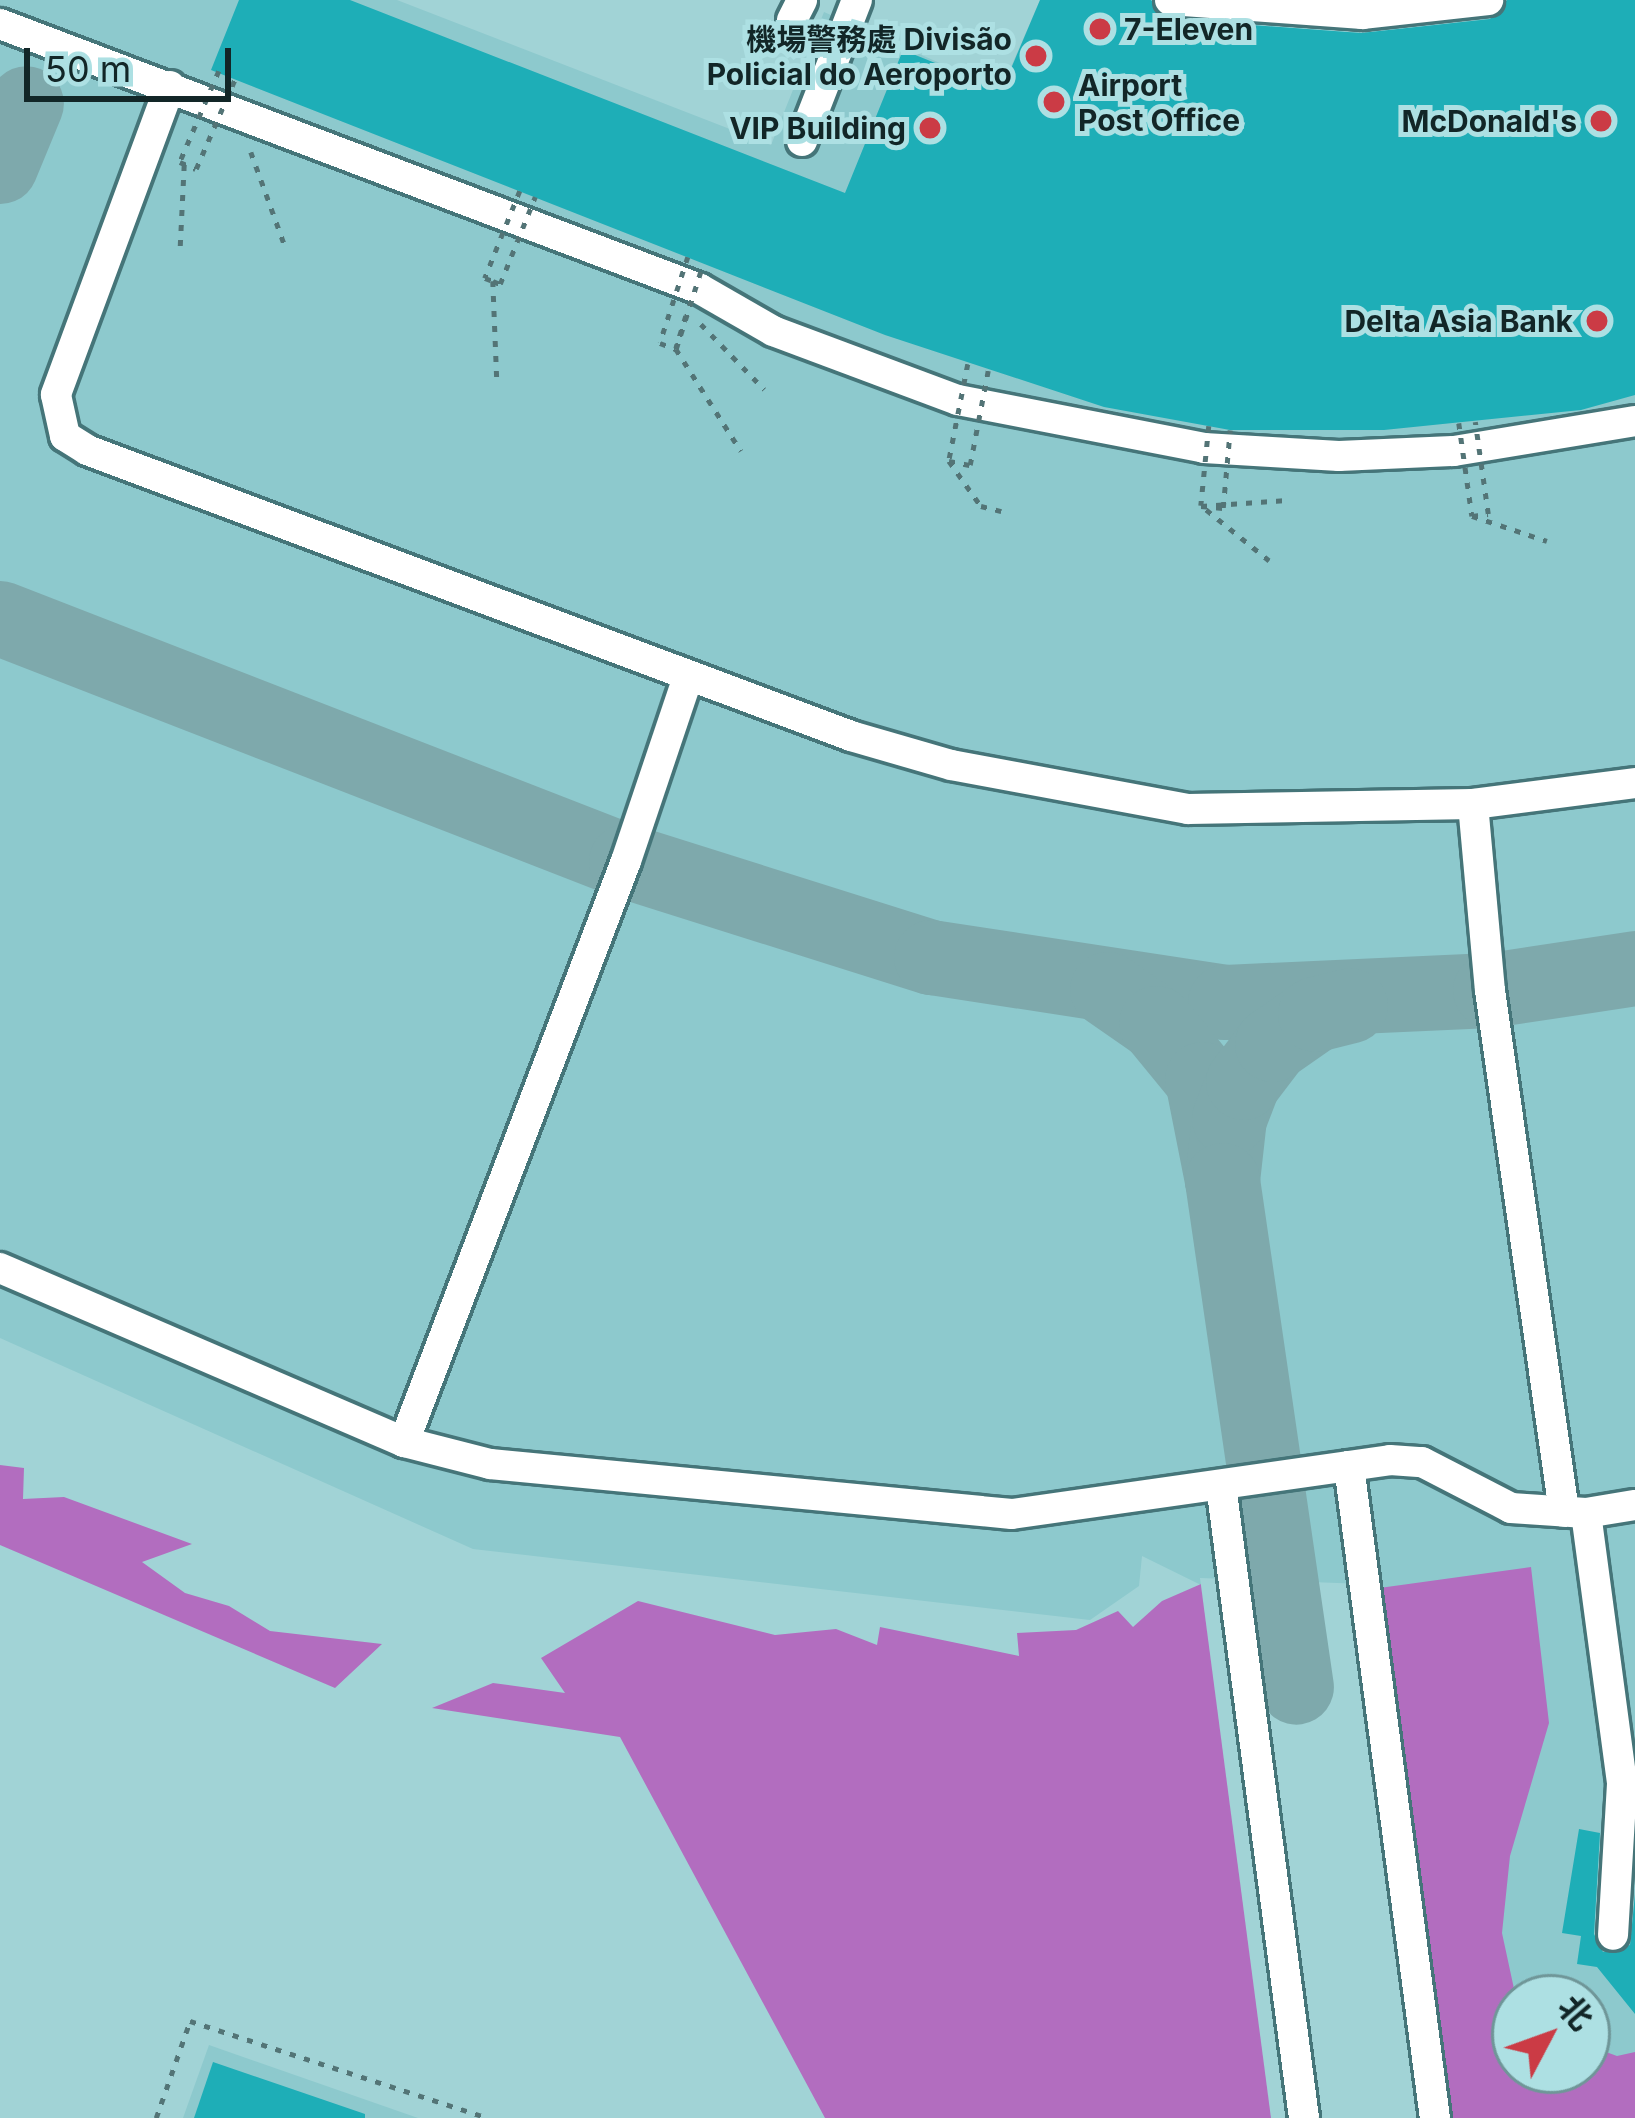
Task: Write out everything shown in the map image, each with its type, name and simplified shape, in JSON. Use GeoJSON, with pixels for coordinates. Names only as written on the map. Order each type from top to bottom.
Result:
{"type":"FeatureCollection","features":[{"type":"Feature","properties":{"kind":"street"},"geometry":{"type":"LineString","coordinates":[[802,141],[857,0]]}},
{"type":"Feature","properties":{"kind":"street"},"geometry":{"type":"LineString","coordinates":[[1170,0],[1362,14],[1488,0]]}},
{"type":"Feature","properties":{"kind":"street"},"geometry":{"type":"LineString","coordinates":[[0,24],[700,289],[773,331],[958,400],[1084,430],[1339,456],[1454,451],[1635,421]]}},
{"type":"Feature","properties":{"kind":"street"},"geometry":{"type":"LineString","coordinates":[[170,86],[63,369],[56,417],[65,436],[688,677],[950,765],[1188,808],[1473,804],[1635,783]]}},
{"type":"Feature","properties":{"kind":"street"},"geometry":{"type":"LineString","coordinates":[[404,1442],[688,677]]}},
{"type":"Feature","properties":{"kind":"street"},"geometry":{"type":"LineString","coordinates":[[1473,804],[1490,990],[1622,1784],[1613,1935]]}},
{"type":"Feature","properties":{"kind":"street"},"geometry":{"type":"LineString","coordinates":[[0,1268],[404,1442],[490,1464],[1012,1514],[1349,1466],[1422,1462],[1511,1508],[1575,1513],[1635,1505]]}},
{"type":"Feature","properties":{"kind":"street"},"geometry":{"type":"LineString","coordinates":[[1349,1466],[1435,2118]]}},
{"type":"Feature","properties":{"kind":"street"},"geometry":{"type":"LineString","coordinates":[[1221,1485],[1304,2118]]}},
{"type":"Feature","properties":{"kind":"path"},"geometry":{"type":"LineString","coordinates":[[180,245],[184,164],[219,71]]}},
{"type":"Feature","properties":{"kind":"path"},"geometry":{"type":"LineString","coordinates":[[184,164],[196,169],[235,79]]}},
{"type":"Feature","properties":{"kind":"path"},"geometry":{"type":"LineString","coordinates":[[212,131],[230,139]]}},
{"type":"Feature","properties":{"kind":"path"},"geometry":{"type":"LineString","coordinates":[[248,146],[284,243]]}},
{"type":"Feature","properties":{"kind":"path"},"geometry":{"type":"LineString","coordinates":[[520,191],[485,278],[500,284],[535,197]]}},
{"type":"Feature","properties":{"kind":"path"},"geometry":{"type":"LineString","coordinates":[[688,257],[660,344],[676,349],[741,451]]}},
{"type":"Feature","properties":{"kind":"path"},"geometry":{"type":"LineString","coordinates":[[676,349],[703,264]]}},
{"type":"Feature","properties":{"kind":"path"},"geometry":{"type":"LineString","coordinates":[[493,281],[497,380]]}},
{"type":"Feature","properties":{"kind":"path"},"geometry":{"type":"LineString","coordinates":[[688,311],[764,389]]}},
{"type":"Feature","properties":{"kind":"path"},"geometry":{"type":"LineString","coordinates":[[968,364],[949,461],[981,506],[1001,511]]}},
{"type":"Feature","properties":{"kind":"path"},"geometry":{"type":"LineString","coordinates":[[949,461],[970,465],[988,371]]}},
{"type":"Feature","properties":{"kind":"path"},"geometry":{"type":"LineString","coordinates":[[1472,516],[1488,514],[1475,422]]}},
{"type":"Feature","properties":{"kind":"path"},"geometry":{"type":"LineString","coordinates":[[1459,424],[1472,516]]}},
{"type":"Feature","properties":{"kind":"path"},"geometry":{"type":"LineString","coordinates":[[1201,506],[1209,426]]}},
{"type":"Feature","properties":{"kind":"path"},"geometry":{"type":"LineString","coordinates":[[1223,508],[1231,430]]}},
{"type":"Feature","properties":{"kind":"path"},"geometry":{"type":"LineString","coordinates":[[1201,506],[1287,500]]}},
{"type":"Feature","properties":{"kind":"path"},"geometry":{"type":"LineString","coordinates":[[1201,506],[1269,560]]}},
{"type":"Feature","properties":{"kind":"path"},"geometry":{"type":"LineString","coordinates":[[1472,516],[1547,541]]}},
{"type":"Feature","properties":{"kind":"path"},"geometry":{"type":"LineString","coordinates":[[156,2118],[190,2020],[489,2118]]}},
{"type":"Feature","properties":{"kind":"shaded area"},"geometry":{"type":"Polygon","coordinates":[[[0,0],[397,0],[771,145],[824,12],[1001,90],[1040,0],[1271,33],[1380,32],[1635,0],[1635,2118],[1270,2118],[1201,1585],[1142,1556],[1139,1586],[1090,1620],[473,1549],[0,1338],[0,0]]]}},
{"type":"Feature","properties":{"kind":"shaded area"},"geometry":{"type":"Polygon","coordinates":[[[0,1465],[24,1468],[23,1499],[64,1497],[192,1544],[142,1562],[185,1593],[229,1606],[270,1631],[382,1644],[335,1688],[0,1545],[0,1465]]]}},
{"type":"Feature","properties":{"kind":"shaded area"},"geometry":{"type":"Polygon","coordinates":[[[1531,1567],[1549,1723],[1510,1856],[1502,1933],[1511,1974],[1491,1974],[1491,2094],[1611,2094],[1611,2054],[1635,2052],[1635,2118],[825,2118],[620,1737],[432,1708],[493,1683],[565,1693],[541,1658],[638,1601],[775,1635],[836,1629],[877,1645],[880,1627],[1019,1656],[1017,1633],[1076,1630],[1118,1611],[1133,1627],[1162,1601],[1201,1584],[1365,1590],[1531,1567]]]}},
{"type":"Feature","properties":{"kind":"shaded area"},"geometry":{"type":"Polygon","coordinates":[[[209,2045],[418,2118],[183,2118],[209,2045]]]}},
{"type":"Feature","properties":{"kind":"pier"},"geometry":{"type":"Polygon","coordinates":[[[1200,1578],[1365,1584],[1442,2118],[1271,2118],[1200,1578]]]}},
{"type":"Feature","properties":{"kind":"building"},"geometry":{"type":"Polygon","coordinates":[[[239,0],[350,0],[845,193],[903,50],[1002,90],[1040,0],[1151,0],[1169,19],[1361,33],[1490,19],[1507,0],[1635,0],[1635,395],[1581,410],[1384,430],[1230,430],[1104,407],[885,335],[211,70],[239,0]]]}},
{"type":"Feature","properties":{"kind":"building"},"geometry":{"type":"Polygon","coordinates":[[[1579,1829],[1600,1833],[1594,1934],[1603,1952],[1630,1945],[1635,1894],[1635,2014],[1611,1984],[1611,1974],[1577,1964],[1581,1936],[1562,1933],[1579,1829]]]}},
{"type":"Feature","properties":{"kind":"building"},"geometry":{"type":"Polygon","coordinates":[[[213,2062],[365,2114],[365,2118],[194,2118],[213,2062]]]}},
{"type":"Feature","properties":{"kind":"taxiway"},"geometry":{"type":"LineString","coordinates":[[0,166],[26,103]]}},
{"type":"Feature","properties":{"kind":"taxiway"},"geometry":{"type":"LineString","coordinates":[[0,618],[626,861],[931,957],[1225,1002],[1490,990],[1635,968]]}},
{"type":"Feature","properties":{"kind":"taxiway"},"geometry":{"type":"LineString","coordinates":[[1107,989],[1156,1023],[1202,1079],[1222,1180],[1229,1118],[1243,1082],[1272,1044],[1315,1014],[1350,1005]]}},
{"type":"Feature","properties":{"kind":"taxiway"},"geometry":{"type":"LineString","coordinates":[[1222,1180],[1296,1687]]}},
{"type":"Feature","properties":{"kind":"place","name":"7-Eleven"},"geometry":{"type":"Point","coordinates":[1100,29]}},
{"type":"Feature","properties":{"kind":"place","name":"機場警務處 Divisão Policial do Aeroporto"},"geometry":{"type":"Point","coordinates":[1036,56]}},
{"type":"Feature","properties":{"kind":"place","name":"Airport Post Office"},"geometry":{"type":"Point","coordinates":[1054,102]}},
{"type":"Feature","properties":{"kind":"place","name":"McDonald's"},"geometry":{"type":"Point","coordinates":[1601,121]}},
{"type":"Feature","properties":{"kind":"place","name":"VIP Building"},"geometry":{"type":"Point","coordinates":[930,128]}},
{"type":"Feature","properties":{"kind":"place","name":"Delta Asia Bank"},"geometry":{"type":"Point","coordinates":[1597,321]}}]}
